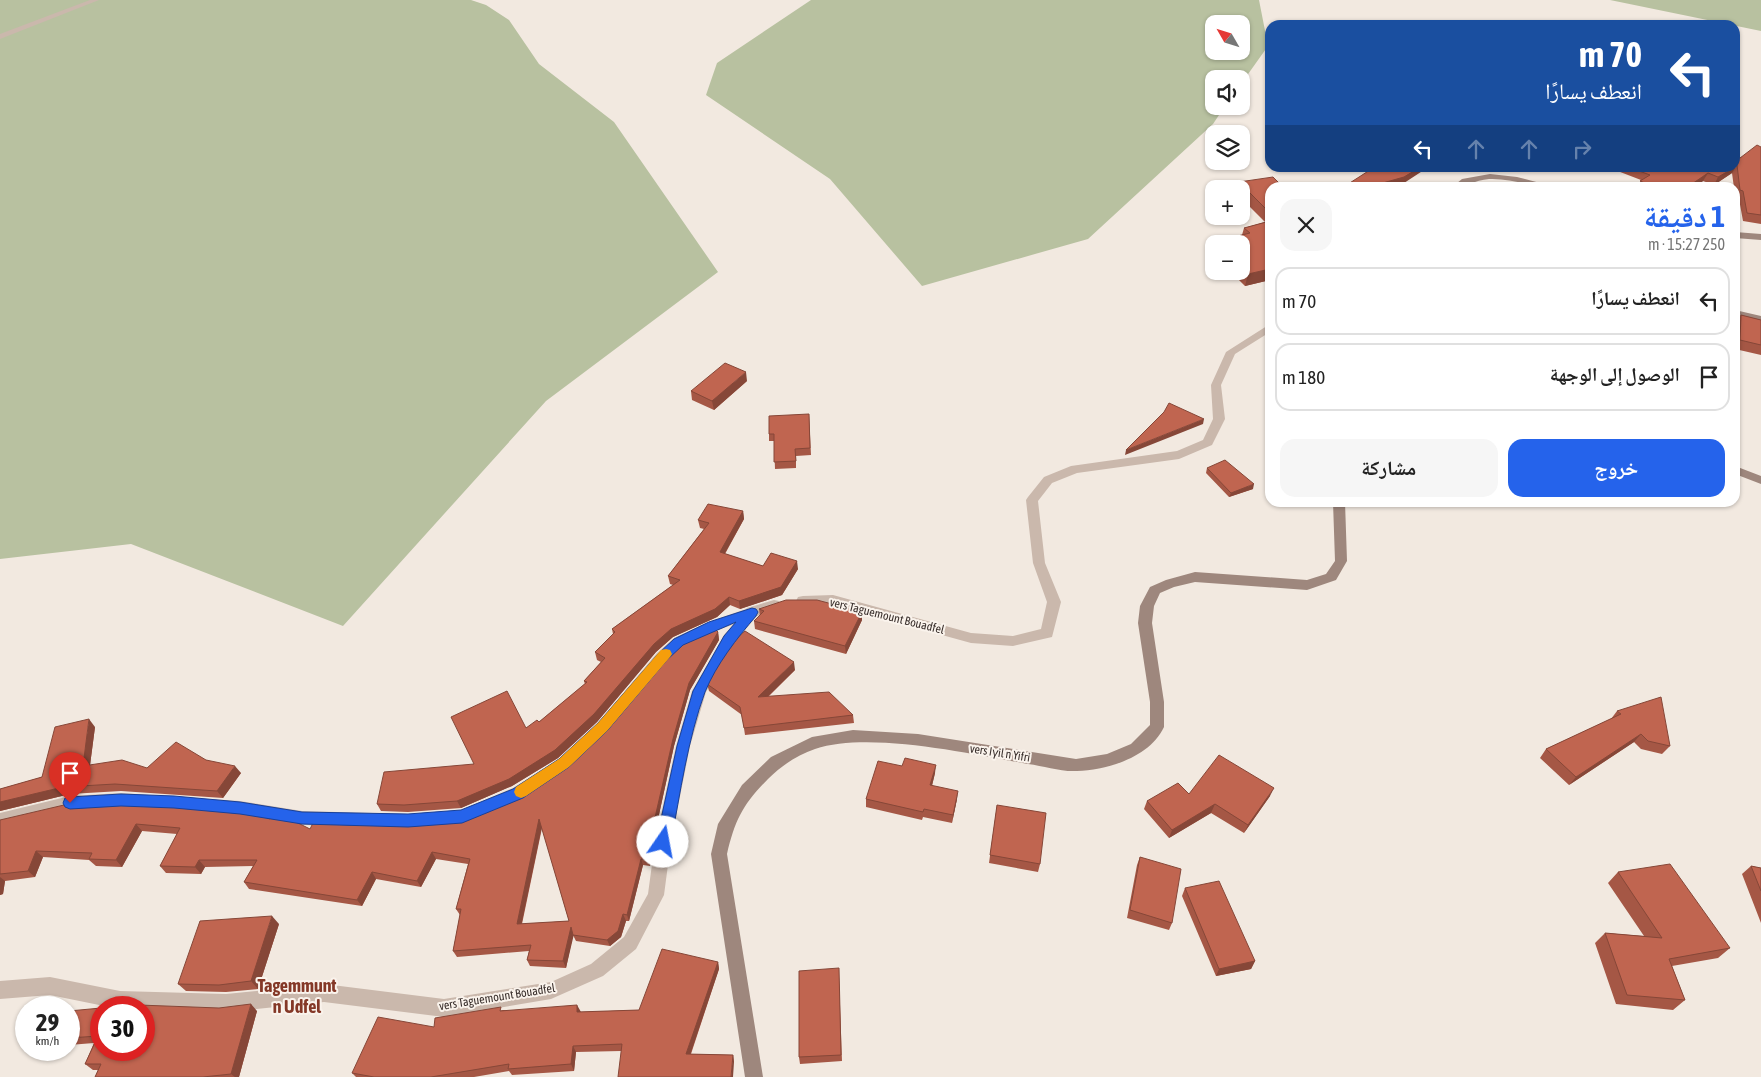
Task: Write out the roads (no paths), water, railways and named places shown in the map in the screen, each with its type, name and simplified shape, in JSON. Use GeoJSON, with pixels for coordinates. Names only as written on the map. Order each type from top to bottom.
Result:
{"type":"FeatureCollection","features":[{"type":"Feature","properties":{"kind":"main road"},"geometry":{"type":"LineString","coordinates":[[1461,182],[1479,177],[1500,177],[1525,182]]}},
{"type":"Feature","properties":{"kind":"main road"},"geometry":{"type":"LineString","coordinates":[[1740,235],[1761,237]]}},
{"type":"Feature","properties":{"kind":"main road"},"geometry":{"type":"LineString","coordinates":[[1740,314],[1761,319]]}},
{"type":"Feature","properties":{"kind":"main road"},"geometry":{"type":"LineString","coordinates":[[1740,472],[1761,480]]}},
{"type":"Feature","properties":{"kind":"main road","name":"vers Iγil n Yifri"},"geometry":{"type":"LineString","coordinates":[[754,1077],[719,854],[726,824],[747,790],[776,761],[812,743],[854,736],[918,740],[1076,765],[1109,760],[1136,748],[1157,727],[1158,702],[1145,622],[1147,606],[1156,590],[1171,582],[1195,578],[1306,585],[1331,577],[1341,561],[1339,507]]}},
{"type":"Feature","properties":{"kind":"street"},"geometry":{"type":"LineString","coordinates":[[0,37],[96,0]]}},
{"type":"Feature","properties":{"kind":"street","name":"vers Taguemount Bouadfel"},"geometry":{"type":"LineString","coordinates":[[0,990],[50,986],[120,1000],[226,1002],[324,993],[444,1008],[551,990],[597,970],[630,942],[656,896],[669,814],[683,746],[699,691],[729,639],[752,612],[786,601],[833,600],[971,638],[1013,641],[1047,633],[1054,602],[1038,563],[1032,500],[1048,480],[1074,469],[1179,455],[1208,442],[1220,419],[1216,385],[1231,352],[1265,330]]}},
{"type":"Feature","properties":{"kind":"street"},"geometry":{"type":"LineString","coordinates":[[0,820],[70,803],[121,800],[174,802],[240,808],[302,818],[408,821],[462,817],[518,794],[564,763],[603,727],[662,657],[679,642],[713,626],[752,612]]}},
{"type":"Feature","properties":{"kind":"district","name":"Tagemmunt n Udfel"},"geometry":{"type":"Point","coordinates":[297,996]}}]}
